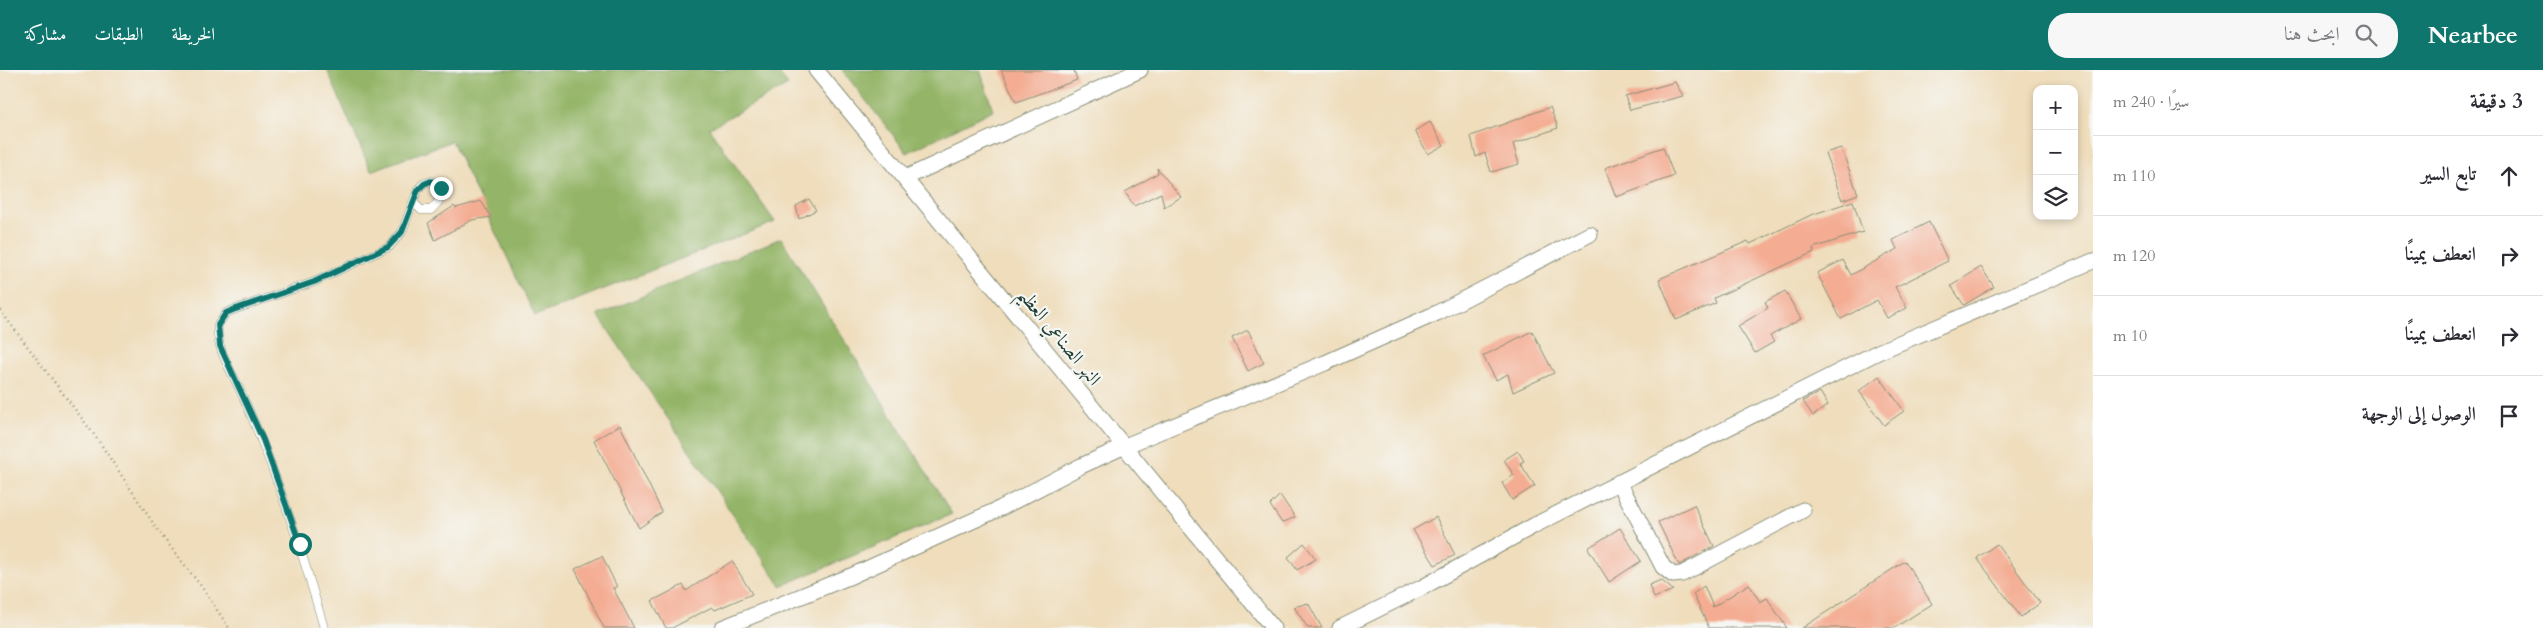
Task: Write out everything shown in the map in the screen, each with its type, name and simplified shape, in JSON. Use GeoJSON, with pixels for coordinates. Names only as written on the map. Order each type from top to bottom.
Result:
{"type":"FeatureCollection","features":[{"type":"Feature","properties":{"kind":"street","name":"النهر الصناعي العظيم"},"geometry":{"type":"LineString","coordinates":[[816,70],[1273,628]]}},
{"type":"Feature","properties":{"kind":"street"},"geometry":{"type":"LineString","coordinates":[[905,178],[1140,70]]}},
{"type":"Feature","properties":{"kind":"street"},"geometry":{"type":"LineString","coordinates":[[722,628],[851,576],[1001,508],[1081,466],[1125,446],[1325,363],[1437,313],[1590,234]]}},
{"type":"Feature","properties":{"kind":"street"},"geometry":{"type":"LineString","coordinates":[[1340,628],[1423,587],[1535,525],[1878,352],[2093,261]]}},
{"type":"Feature","properties":{"kind":"street"},"geometry":{"type":"LineString","coordinates":[[1619,482],[1663,567],[1672,575],[1682,574],[1803,510]]}},
{"type":"Feature","properties":{"kind":"lane"},"geometry":{"type":"LineString","coordinates":[[324,628],[300,544],[263,440],[220,346],[218,325],[226,313],[314,282],[388,247],[402,232],[414,203]]}},
{"type":"Feature","properties":{"kind":"path"},"geometry":{"type":"LineString","coordinates":[[0,310],[98,440],[159,532],[229,628]]}},
{"type":"Feature","properties":{"kind":"green space"},"geometry":{"type":"Polygon","coordinates":[[[327,70],[776,70],[788,85],[709,128],[775,222],[535,316],[452,141],[371,171],[327,70]]]}},
{"type":"Feature","properties":{"kind":"green space"},"geometry":{"type":"Polygon","coordinates":[[[842,70],[980,70],[993,110],[907,153],[842,70]]]}},
{"type":"Feature","properties":{"kind":"green space"},"geometry":{"type":"Polygon","coordinates":[[[781,238],[952,514],[781,586],[598,315],[781,238]]]}},
{"type":"Feature","properties":{"kind":"building"},"geometry":{"type":"Polygon","coordinates":[[[1001,70],[1074,70],[1077,80],[1016,102],[1001,70]]]}},
{"type":"Feature","properties":{"kind":"building"},"geometry":{"type":"Polygon","coordinates":[[[1675,82],[1683,96],[1630,110],[1625,96],[1675,82]]]}},
{"type":"Feature","properties":{"kind":"building"},"geometry":{"type":"Polygon","coordinates":[[[1550,107],[1558,128],[1513,144],[1519,164],[1491,172],[1485,153],[1476,157],[1471,136],[1550,107]]]}},
{"type":"Feature","properties":{"kind":"building"},"geometry":{"type":"Polygon","coordinates":[[[1430,122],[1444,145],[1428,154],[1415,131],[1430,122]]]}},
{"type":"Feature","properties":{"kind":"building"},"geometry":{"type":"Polygon","coordinates":[[[1663,147],[1674,176],[1616,197],[1605,168],[1663,147]]]}},
{"type":"Feature","properties":{"kind":"building"},"geometry":{"type":"Polygon","coordinates":[[[1841,148],[1858,194],[1842,200],[1825,153],[1841,148]]]}},
{"type":"Feature","properties":{"kind":"building"},"geometry":{"type":"Polygon","coordinates":[[[1157,168],[1181,197],[1164,207],[1161,193],[1134,206],[1125,192],[1158,173],[1157,168]]]}},
{"type":"Feature","properties":{"kind":"building"},"geometry":{"type":"Polygon","coordinates":[[[809,199],[816,210],[799,219],[796,206],[809,199]]]}},
{"type":"Feature","properties":{"kind":"building"},"geometry":{"type":"Polygon","coordinates":[[[481,201],[491,217],[472,220],[435,240],[428,223],[454,206],[456,208],[481,201]]]}},
{"type":"Feature","properties":{"kind":"building"},"geometry":{"type":"Polygon","coordinates":[[[1853,201],[1863,232],[1813,248],[1814,252],[1714,298],[1716,303],[1676,320],[1659,279],[1748,241],[1750,244],[1811,215],[1853,201]]]}},
{"type":"Feature","properties":{"kind":"building"},"geometry":{"type":"Polygon","coordinates":[[[1929,222],[1948,261],[1895,287],[1907,308],[1887,318],[1877,300],[1841,319],[1817,273],[1843,260],[1851,275],[1897,249],[1893,240],[1929,222]]]}},
{"type":"Feature","properties":{"kind":"building"},"geometry":{"type":"Polygon","coordinates":[[[1981,267],[1994,287],[1964,305],[1951,286],[1981,267]]]}},
{"type":"Feature","properties":{"kind":"building"},"geometry":{"type":"Polygon","coordinates":[[[1785,291],[1801,319],[1770,336],[1774,342],[1755,353],[1738,326],[1768,308],[1765,302],[1785,291]]]}},
{"type":"Feature","properties":{"kind":"building"},"geometry":{"type":"Polygon","coordinates":[[[1248,330],[1264,363],[1248,371],[1232,338],[1248,330]]]}},
{"type":"Feature","properties":{"kind":"building"},"geometry":{"type":"Polygon","coordinates":[[[1532,331],[1554,373],[1513,392],[1508,374],[1496,380],[1483,356],[1532,331]]]}},
{"type":"Feature","properties":{"kind":"building"},"geometry":{"type":"Polygon","coordinates":[[[1879,376],[1904,411],[1884,425],[1859,391],[1879,376]]]}},
{"type":"Feature","properties":{"kind":"building"},"geometry":{"type":"Polygon","coordinates":[[[1820,392],[1828,405],[1813,416],[1803,401],[1820,392]]]}},
{"type":"Feature","properties":{"kind":"building"},"geometry":{"type":"Polygon","coordinates":[[[620,425],[662,512],[639,528],[594,440],[620,425]]]}},
{"type":"Feature","properties":{"kind":"building"},"geometry":{"type":"Polygon","coordinates":[[[1518,451],[1524,461],[1520,463],[1535,486],[1512,500],[1502,483],[1514,475],[1504,460],[1518,451]]]}},
{"type":"Feature","properties":{"kind":"building"},"geometry":{"type":"Polygon","coordinates":[[[1280,495],[1295,517],[1282,523],[1270,505],[1280,495]]]}},
{"type":"Feature","properties":{"kind":"building"},"geometry":{"type":"Polygon","coordinates":[[[1694,505],[1714,546],[1679,565],[1658,522],[1694,505]]]}},
{"type":"Feature","properties":{"kind":"building"},"geometry":{"type":"Polygon","coordinates":[[[1436,517],[1455,555],[1435,565],[1413,530],[1436,517]]]}},
{"type":"Feature","properties":{"kind":"building"},"geometry":{"type":"Polygon","coordinates":[[[1620,528],[1641,561],[1609,582],[1588,548],[1620,528]]]}},
{"type":"Feature","properties":{"kind":"building"},"geometry":{"type":"Polygon","coordinates":[[[1304,543],[1316,559],[1297,570],[1288,557],[1304,543]]]}},
{"type":"Feature","properties":{"kind":"building"},"geometry":{"type":"Polygon","coordinates":[[[1997,544],[2040,603],[2021,617],[1977,558],[1997,544]]]}},
{"type":"Feature","properties":{"kind":"building"},"geometry":{"type":"Polygon","coordinates":[[[602,556],[617,587],[613,588],[634,628],[604,628],[575,569],[602,556]]]}},
{"type":"Feature","properties":{"kind":"building"},"geometry":{"type":"Polygon","coordinates":[[[732,561],[752,594],[715,610],[712,607],[672,628],[666,628],[652,601],[683,585],[686,591],[732,561]]]}},
{"type":"Feature","properties":{"kind":"building"},"geometry":{"type":"Polygon","coordinates":[[[1905,561],[1932,604],[1894,628],[1802,628],[1905,561]]]}},
{"type":"Feature","properties":{"kind":"building"},"geometry":{"type":"Polygon","coordinates":[[[1661,580],[1673,590],[1654,598],[1649,585],[1661,580]]]}},
{"type":"Feature","properties":{"kind":"building"},"geometry":{"type":"Polygon","coordinates":[[[1749,584],[1760,602],[1767,598],[1787,628],[1709,628],[1693,594],[1704,586],[1713,607],[1749,584]]]}},
{"type":"Feature","properties":{"kind":"building"},"geometry":{"type":"Polygon","coordinates":[[[1308,603],[1322,628],[1308,628],[1294,607],[1308,603]]]}},
{"type":"Feature","properties":{"kind":"route"},"geometry":{"type":"LineString","coordinates":[[300,544],[263,440],[220,346],[217,332],[218,325],[226,313],[253,301],[281,295],[314,282],[343,270],[388,247],[402,232],[418,190],[424,184],[431,181],[438,184],[441,188]]}}]}
